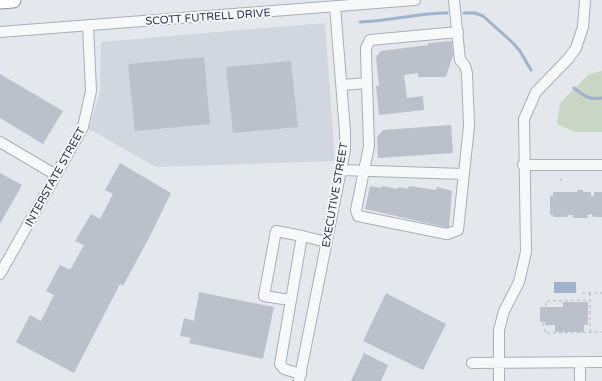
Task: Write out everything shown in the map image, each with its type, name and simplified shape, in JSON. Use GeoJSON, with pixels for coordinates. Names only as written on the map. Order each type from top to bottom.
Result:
{"type":"FeatureCollection","features":[{"type":"Feature","properties":{"kind":"highway"},"geometry":{"type":"LineString","coordinates":[[0,1],[13,0]]}},
{"type":"Feature","properties":{"kind":"street","name":"SCOTT FUTRELL DRIVE"},"geometry":{"type":"LineString","coordinates":[[0,32],[415,0]]}},
{"type":"Feature","properties":{"kind":"street"},"geometry":{"type":"LineString","coordinates":[[454,0],[458,32],[460,60],[465,66],[467,73],[469,126],[458,230],[447,234],[358,216],[356,210],[369,146],[366,48],[370,40],[458,32]]}},
{"type":"Feature","properties":{"kind":"street"},"geometry":{"type":"LineString","coordinates":[[499,381],[500,330],[504,311],[518,282],[526,252],[523,165],[524,119],[529,104],[536,92],[568,59],[576,48],[583,27],[585,0]]}},
{"type":"Feature","properties":{"kind":"street","name":"EXECUTIVE STREET"},"geometry":{"type":"LineString","coordinates":[[300,378],[345,150],[336,6]]}},
{"type":"Feature","properties":{"kind":"street","name":"INTERSTATE STREET"},"geometry":{"type":"LineString","coordinates":[[0,274],[80,135],[88,110],[91,91],[88,25]]}},
{"type":"Feature","properties":{"kind":"street"},"geometry":{"type":"LineString","coordinates":[[342,85],[367,83]]}},
{"type":"Feature","properties":{"kind":"street"},"geometry":{"type":"LineString","coordinates":[[0,142],[56,176]]}},
{"type":"Feature","properties":{"kind":"street"},"geometry":{"type":"LineString","coordinates":[[523,165],[602,165]]}},
{"type":"Feature","properties":{"kind":"street"},"geometry":{"type":"LineString","coordinates":[[341,170],[464,174]]}},
{"type":"Feature","properties":{"kind":"street"},"geometry":{"type":"LineString","coordinates":[[290,300],[264,296],[276,231],[327,242]]}},
{"type":"Feature","properties":{"kind":"street"},"geometry":{"type":"LineString","coordinates":[[300,378],[284,370],[280,364],[302,236]]}},
{"type":"Feature","properties":{"kind":"street"},"geometry":{"type":"LineString","coordinates":[[580,362],[580,381]]}},
{"type":"Feature","properties":{"kind":"street"},"geometry":{"type":"LineString","coordinates":[[472,363],[602,362]]}},
{"type":"Feature","properties":{"kind":"path"},"geometry":{"type":"LineString","coordinates":[[590,293],[590,332]]}},
{"type":"Feature","properties":{"kind":"path"},"geometry":{"type":"LineString","coordinates":[[582,294],[602,293]]}},
{"type":"Feature","properties":{"kind":"path"},"geometry":{"type":"LineString","coordinates":[[546,306],[546,300],[590,300]]}},
{"type":"Feature","properties":{"kind":"path"},"geometry":{"type":"LineString","coordinates":[[543,322],[545,333],[602,332]]}},
{"type":"Feature","properties":{"kind":"shaded area"},"geometry":{"type":"Polygon","coordinates":[[[325,23],[335,161],[156,167],[89,129],[100,91],[101,42],[325,23]]]}},
{"type":"Feature","properties":{"kind":"green space"},"geometry":{"type":"Polygon","coordinates":[[[602,71],[602,132],[575,132],[557,124],[560,103],[589,74],[602,71]]]}},
{"type":"Feature","properties":{"kind":"water"},"geometry":{"type":"Polygon","coordinates":[[[554,282],[576,282],[576,293],[554,293],[554,282]]]}},
{"type":"Feature","properties":{"kind":"building"},"geometry":{"type":"Polygon","coordinates":[[[452,41],[453,55],[446,77],[418,77],[418,73],[404,75],[407,98],[423,96],[424,110],[379,115],[376,86],[379,86],[376,57],[381,51],[428,45],[428,43],[452,41]]]}},
{"type":"Feature","properties":{"kind":"building"},"geometry":{"type":"Polygon","coordinates":[[[204,57],[210,124],[135,131],[128,64],[204,57]]]}},
{"type":"Feature","properties":{"kind":"building"},"geometry":{"type":"Polygon","coordinates":[[[291,61],[298,127],[233,133],[226,67],[291,61]]]}},
{"type":"Feature","properties":{"kind":"building"},"geometry":{"type":"Polygon","coordinates":[[[0,74],[63,111],[43,144],[0,118],[0,74]]]}},
{"type":"Feature","properties":{"kind":"building"},"geometry":{"type":"Polygon","coordinates":[[[451,125],[453,153],[378,158],[377,137],[383,130],[451,125]]]}},
{"type":"Feature","properties":{"kind":"building"},"geometry":{"type":"Polygon","coordinates":[[[120,163],[171,193],[123,286],[120,284],[74,373],[16,342],[30,315],[41,321],[54,295],[46,291],[60,265],[70,270],[84,245],[75,241],[91,214],[100,219],[113,194],[105,190],[120,163]]]}},
{"type":"Feature","properties":{"kind":"building"},"geometry":{"type":"Polygon","coordinates":[[[0,173],[22,185],[0,224],[0,173]]]}},
{"type":"Feature","properties":{"kind":"building"},"geometry":{"type":"Polygon","coordinates":[[[370,186],[381,188],[382,186],[398,189],[398,187],[408,189],[409,186],[436,190],[437,187],[452,191],[449,228],[365,209],[370,186]]]}},
{"type":"Feature","properties":{"kind":"building"},"geometry":{"type":"Polygon","coordinates":[[[577,190],[591,192],[591,196],[594,196],[594,192],[602,192],[602,217],[593,217],[592,214],[587,215],[588,218],[573,218],[573,215],[568,215],[567,217],[553,217],[553,215],[550,215],[550,196],[553,196],[553,192],[578,192],[577,190]]]}},
{"type":"Feature","properties":{"kind":"building"},"geometry":{"type":"Polygon","coordinates":[[[199,292],[274,307],[263,359],[189,343],[191,338],[180,336],[184,318],[194,321],[199,292]]]}},
{"type":"Feature","properties":{"kind":"building"},"geometry":{"type":"Polygon","coordinates":[[[386,293],[446,324],[423,370],[363,341],[386,293]]]}},
{"type":"Feature","properties":{"kind":"building"},"geometry":{"type":"Polygon","coordinates":[[[563,302],[588,302],[588,325],[584,325],[584,332],[555,332],[555,325],[545,325],[545,322],[540,322],[540,307],[563,307],[563,302]]]}},
{"type":"Feature","properties":{"kind":"building"},"geometry":{"type":"Polygon","coordinates":[[[364,353],[388,365],[381,381],[351,381],[364,353]]]}},
{"type":"Feature","properties":{"kind":"waterway"},"geometry":{"type":"LineString","coordinates":[[360,22],[425,14],[447,13]]}},
{"type":"Feature","properties":{"kind":"waterway"},"geometry":{"type":"LineString","coordinates":[[464,13],[475,13],[483,16],[513,43],[520,51],[531,70]]}},
{"type":"Feature","properties":{"kind":"waterway"},"geometry":{"type":"LineString","coordinates":[[574,88],[587,97],[602,98]]}}]}
